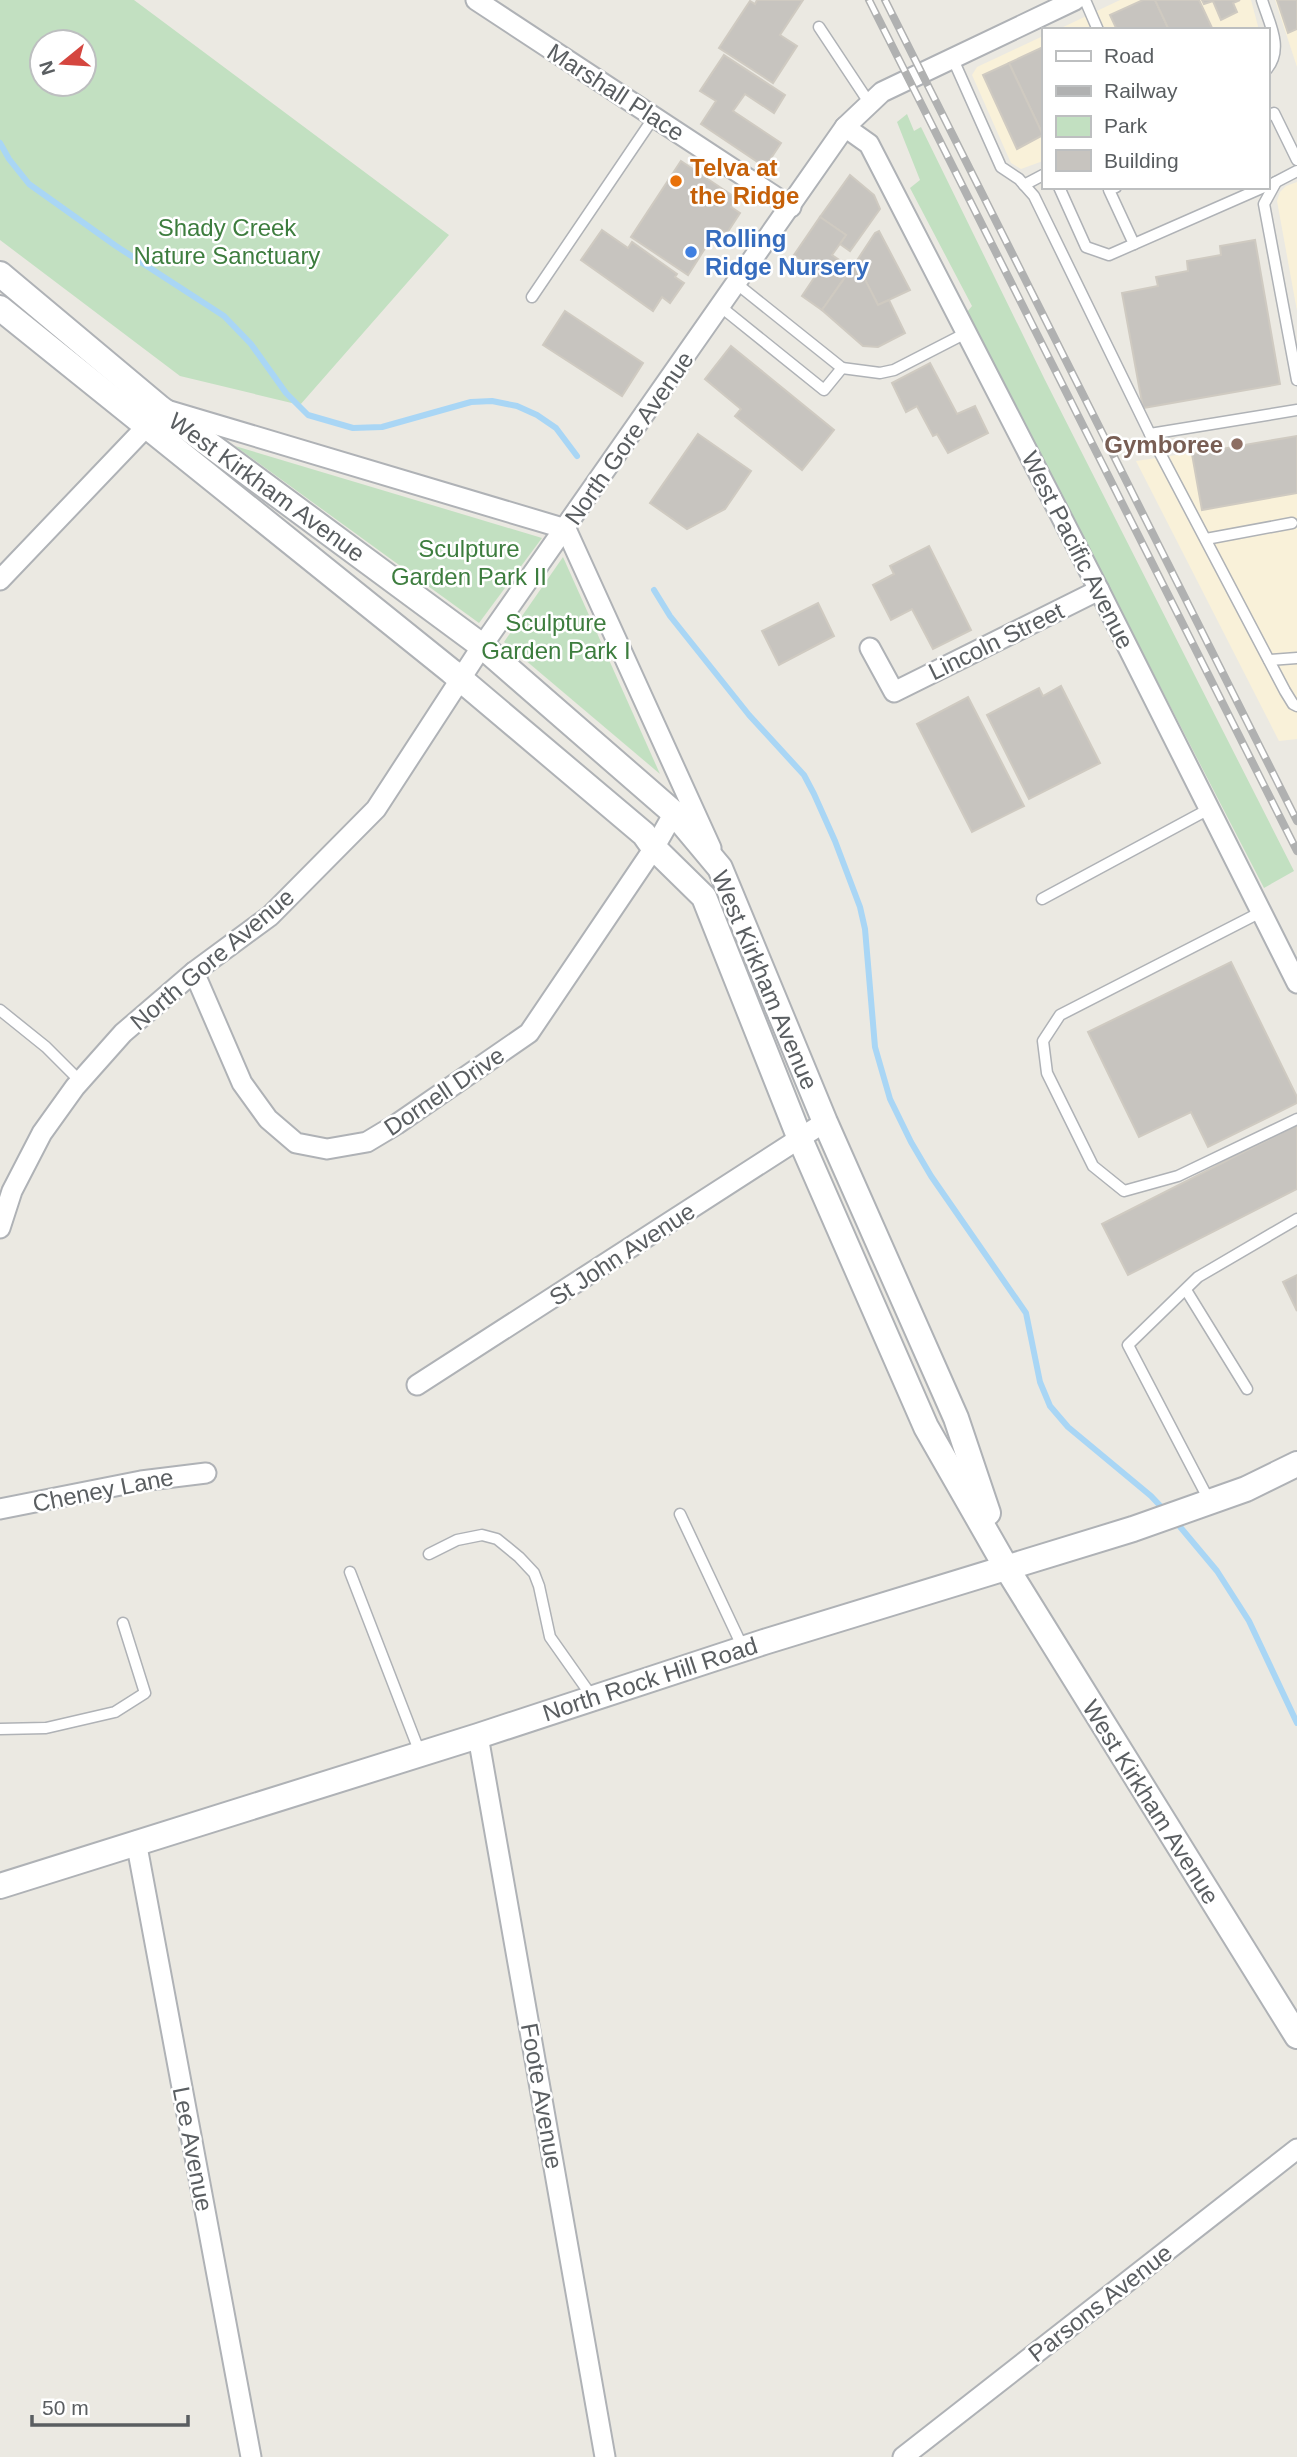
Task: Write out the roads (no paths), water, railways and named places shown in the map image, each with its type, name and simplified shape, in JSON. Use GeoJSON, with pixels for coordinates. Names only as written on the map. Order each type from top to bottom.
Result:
{"type":"FeatureCollection","features":[{"type":"Feature","properties":{"kind":"street","name":"Marshall Place"},"geometry":{"type":"LineString","coordinates":[[476,0],[791,207]]}},
{"type":"Feature","properties":{"kind":"street","name":"North Gore Avenue"},"geometry":{"type":"LineString","coordinates":[[0,1228],[12,1191],[42,1133],[80,1081],[123,1033],[194,972],[270,916],[376,809],[482,646],[845,127],[882,92],[1074,0]]}},
{"type":"Feature","properties":{"kind":"street","name":"West Pacific Avenue"},"geometry":{"type":"LineString","coordinates":[[845,127],[869,144],[1099,590],[1297,983]]}},
{"type":"Feature","properties":{"kind":"street","name":"West Kirkham Avenue"},"geometry":{"type":"LineString","coordinates":[[0,274],[153,417],[644,834],[653,848],[704,897],[800,1139],[926,1427],[1006,1567],[1297,2036]]}},
{"type":"Feature","properties":{"kind":"street","name":"West Kirkham Avenue"},"geometry":{"type":"LineString","coordinates":[[0,308],[482,646],[674,813],[720,868],[825,1122],[956,1418],[1006,1567]]}},
{"type":"Feature","properties":{"kind":"street"},"geometry":{"type":"LineString","coordinates":[[0,580],[153,417],[566,529],[720,868]]}},
{"type":"Feature","properties":{"kind":"street","name":"Lincoln Street"},"geometry":{"type":"LineString","coordinates":[[870,648],[894,692],[1099,590]]}},
{"type":"Feature","properties":{"kind":"street","name":"Dornell Drive"},"geometry":{"type":"LineString","coordinates":[[194,972],[242,1083],[268,1119],[296,1143],[327,1149],[367,1142],[529,1033],[674,813]]}},
{"type":"Feature","properties":{"kind":"street","name":"St John Avenue"},"geometry":{"type":"LineString","coordinates":[[418,1385],[825,1122]]}},
{"type":"Feature","properties":{"kind":"street","name":"North Rock Hill Road"},"geometry":{"type":"LineString","coordinates":[[0,1886],[743,1649],[1133,1529],[1246,1489],[1297,1464]]}},
{"type":"Feature","properties":{"kind":"street","name":"Cheney Lane"},"geometry":{"type":"LineString","coordinates":[[0,1509],[141,1481],[206,1474]]}},
{"type":"Feature","properties":{"kind":"street","name":"Foote Avenue"},"geometry":{"type":"LineString","coordinates":[[478,1735],[605,2457]]}},
{"type":"Feature","properties":{"kind":"street","name":"Lee Avenue"},"geometry":{"type":"LineString","coordinates":[[136,1841],[251,2457]]}},
{"type":"Feature","properties":{"kind":"street","name":"Parsons Avenue"},"geometry":{"type":"LineString","coordinates":[[903,2457],[1297,2149]]}},
{"type":"Feature","properties":{"kind":"lane"},"geometry":{"type":"LineString","coordinates":[[1085,0],[1097,28]]}},
{"type":"Feature","properties":{"kind":"lane"},"geometry":{"type":"LineString","coordinates":[[1262,0],[1276,45],[1275,57],[1269,66]]}},
{"type":"Feature","properties":{"kind":"lane"},"geometry":{"type":"LineString","coordinates":[[819,27],[870,104]]}},
{"type":"Feature","properties":{"kind":"lane"},"geometry":{"type":"LineString","coordinates":[[952,57],[1001,167],[1034,196],[1150,434],[1269,660],[1293,704],[1297,706]]}},
{"type":"Feature","properties":{"kind":"lane"},"geometry":{"type":"LineString","coordinates":[[1269,115],[1274,113],[1297,160]]}},
{"type":"Feature","properties":{"kind":"lane"},"geometry":{"type":"LineString","coordinates":[[532,297],[654,117]]}},
{"type":"Feature","properties":{"kind":"lane"},"geometry":{"type":"LineString","coordinates":[[1269,185],[1297,171]]}},
{"type":"Feature","properties":{"kind":"lane"},"geometry":{"type":"LineString","coordinates":[[1024,185],[1042,176]]}},
{"type":"Feature","properties":{"kind":"lane"},"geometry":{"type":"LineString","coordinates":[[1060,189],[1086,247],[1109,255],[1260,189]]}},
{"type":"Feature","properties":{"kind":"lane"},"geometry":{"type":"LineString","coordinates":[[1111,189],[1109,190],[1134,244]]}},
{"type":"Feature","properties":{"kind":"lane"},"geometry":{"type":"LineString","coordinates":[[1268,189],[1264,204],[1297,380]]}},
{"type":"Feature","properties":{"kind":"lane"},"geometry":{"type":"LineString","coordinates":[[737,284],[842,368],[880,373],[894,370],[966,333]]}},
{"type":"Feature","properties":{"kind":"lane"},"geometry":{"type":"LineString","coordinates":[[720,307],[824,390],[842,368]]}},
{"type":"Feature","properties":{"kind":"lane"},"geometry":{"type":"LineString","coordinates":[[1150,434],[1297,410]]}},
{"type":"Feature","properties":{"kind":"lane"},"geometry":{"type":"LineString","coordinates":[[1206,539],[1292,523]]}},
{"type":"Feature","properties":{"kind":"lane"},"geometry":{"type":"LineString","coordinates":[[1269,660],[1297,658]]}},
{"type":"Feature","properties":{"kind":"lane"},"geometry":{"type":"LineString","coordinates":[[1042,899],[1209,809]]}},
{"type":"Feature","properties":{"kind":"lane"},"geometry":{"type":"LineString","coordinates":[[1261,912],[1060,1015],[1043,1041],[1046,1073],[1093,1166],[1124,1191],[1178,1176],[1297,1119]]}},
{"type":"Feature","properties":{"kind":"lane"},"geometry":{"type":"LineString","coordinates":[[0,1010],[46,1047],[80,1081]]}},
{"type":"Feature","properties":{"kind":"lane"},"geometry":{"type":"LineString","coordinates":[[1203,1505],[1128,1345],[1198,1277],[1297,1219]]}},
{"type":"Feature","properties":{"kind":"lane"},"geometry":{"type":"LineString","coordinates":[[1186,1290],[1247,1389]]}},
{"type":"Feature","properties":{"kind":"lane"},"geometry":{"type":"LineString","coordinates":[[680,1514],[743,1649]]}},
{"type":"Feature","properties":{"kind":"lane"},"geometry":{"type":"LineString","coordinates":[[429,1554],[457,1540],[482,1535],[497,1539],[519,1557],[534,1573],[550,1637],[593,1698]]}},
{"type":"Feature","properties":{"kind":"lane"},"geometry":{"type":"LineString","coordinates":[[350,1572],[420,1754]]}},
{"type":"Feature","properties":{"kind":"lane"},"geometry":{"type":"LineString","coordinates":[[0,1729],[46,1728],[115,1712],[145,1693],[123,1623]]}},
{"type":"Feature","properties":{"kind":"waterway"},"geometry":{"type":"LineString","coordinates":[[0,143],[29,184],[116,246],[224,316],[251,344],[286,393],[308,415],[353,428],[382,427],[471,402],[492,401],[517,406],[537,415],[556,428],[577,456]]}},
{"type":"Feature","properties":{"kind":"waterway"},"geometry":{"type":"LineString","coordinates":[[654,590],[670,616],[749,715],[804,775],[814,794],[860,907],[865,929],[875,1047],[890,1099],[931,1176],[1026,1313],[1040,1382],[1050,1406],[1068,1427],[1151,1496],[1166,1512]]}},
{"type":"Feature","properties":{"kind":"waterway"},"geometry":{"type":"LineString","coordinates":[[1176,1522],[1217,1571],[1249,1621],[1297,1723]]}},
{"type":"Feature","properties":{"kind":"railway"},"geometry":{"type":"LineString","coordinates":[[869,0],[1297,851]]}},
{"type":"Feature","properties":{"kind":"railway"},"geometry":{"type":"LineString","coordinates":[[885,0],[1297,821]]}},
{"type":"Feature","properties":{"kind":"place","name":"Telva at the Ridge"},"geometry":{"type":"Point","coordinates":[676,181]}},
{"type":"Feature","properties":{"kind":"place","name":"Rolling Ridge Nursery"},"geometry":{"type":"Point","coordinates":[691,252]}},
{"type":"Feature","properties":{"kind":"place","name":"Gymboree"},"geometry":{"type":"Point","coordinates":[1237,444]}},
{"type":"Feature","properties":{"kind":"park label","name":"Shady Creek Nature Sanctuary"},"geometry":{"type":"Point","coordinates":[227,241]}},
{"type":"Feature","properties":{"kind":"park label","name":"Sculpture Garden Park II"},"geometry":{"type":"Point","coordinates":[469,562]}},
{"type":"Feature","properties":{"kind":"park label","name":"Sculpture Garden Park I"},"geometry":{"type":"Point","coordinates":[556,636]}}]}
